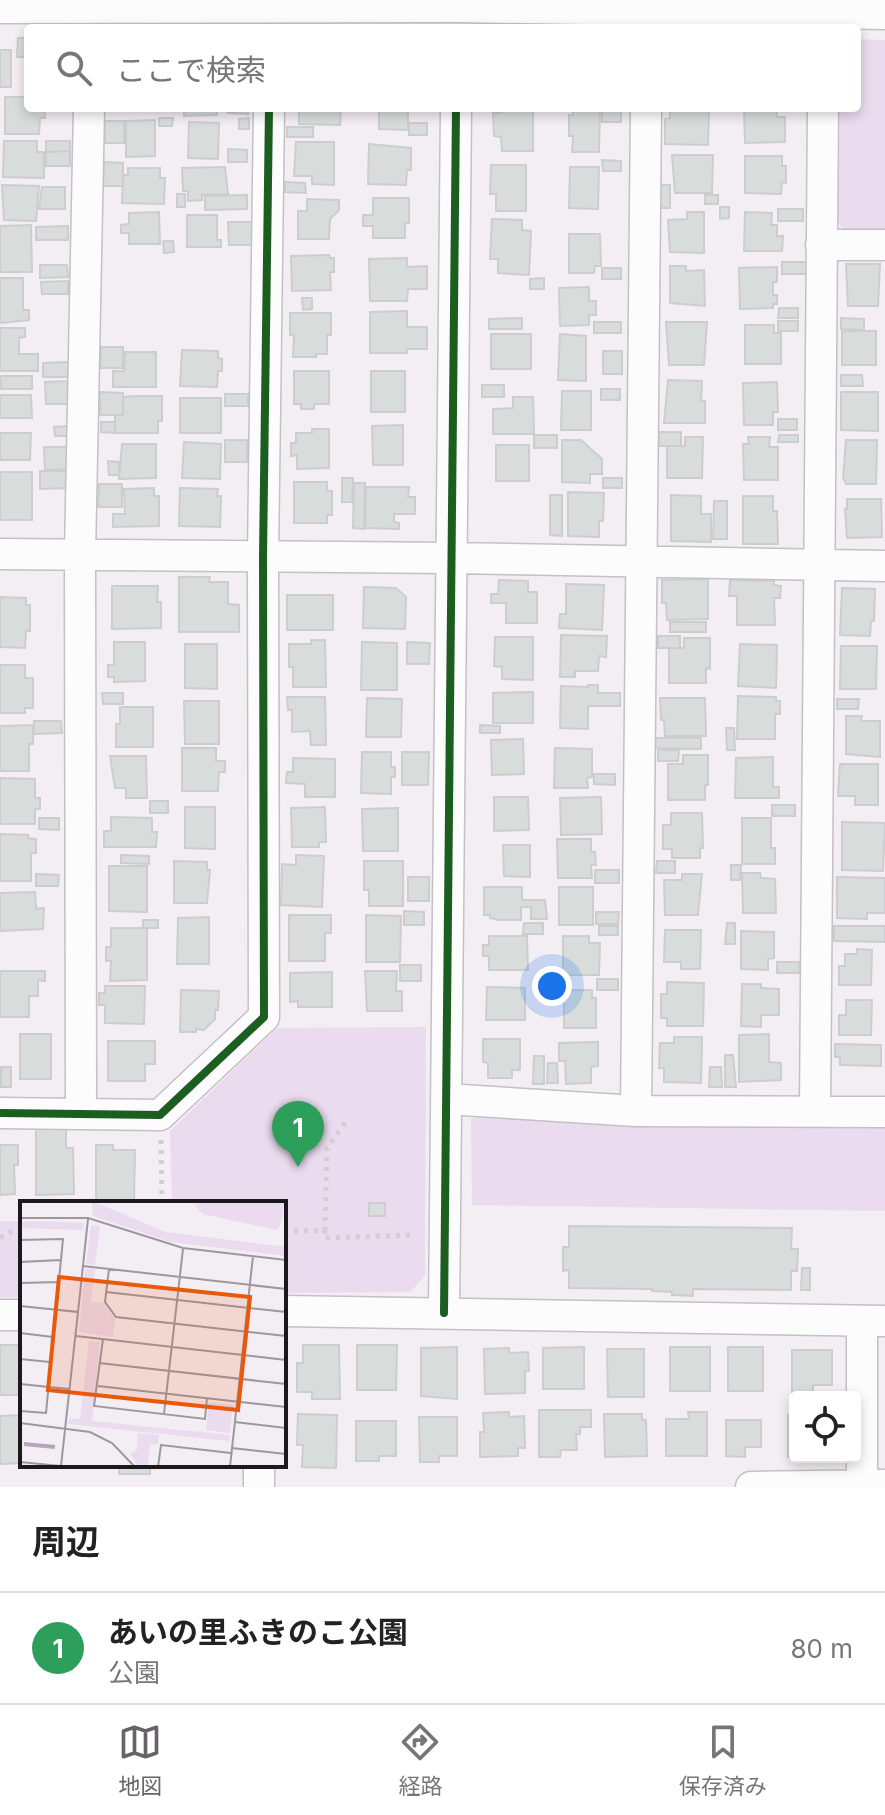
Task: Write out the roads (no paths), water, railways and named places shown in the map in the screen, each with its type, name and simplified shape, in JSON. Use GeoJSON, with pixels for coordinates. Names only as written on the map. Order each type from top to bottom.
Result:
{"type":"FeatureCollection","features":[{"type":"Feature","properties":{"kind":"street"},"geometry":{"type":"LineString","coordinates":[[0,8],[90,12],[885,14]]}},
{"type":"Feature","properties":{"kind":"street"},"geometry":{"type":"LineString","coordinates":[[81,1114],[80,554],[89,112]]}},
{"type":"Feature","properties":{"kind":"street"},"geometry":{"type":"LineString","coordinates":[[0,1113],[160,1115],[264,1017],[263,556],[269,112]]}},
{"type":"Feature","properties":{"kind":"street"},"geometry":{"type":"LineString","coordinates":[[444,1313],[456,112]]}},
{"type":"Feature","properties":{"kind":"street"},"geometry":{"type":"LineString","coordinates":[[636,1111],[646,112]]}},
{"type":"Feature","properties":{"kind":"street"},"geometry":{"type":"LineString","coordinates":[[815,1111],[823,112]]}},
{"type":"Feature","properties":{"kind":"street"},"geometry":{"type":"LineString","coordinates":[[821,245],[885,245]]}},
{"type":"Feature","properties":{"kind":"street"},"geometry":{"type":"LineString","coordinates":[[0,554],[885,566]]}},
{"type":"Feature","properties":{"kind":"street"},"geometry":{"type":"LineString","coordinates":[[446,1099],[636,1111],[885,1112]]}},
{"type":"Feature","properties":{"kind":"street"},"geometry":{"type":"LineString","coordinates":[[286,1311],[874,1321],[870,1486],[751,1487]]}},
{"type":"Feature","properties":{"kind":"place","name":"あいの里ふきのこ公園"},"geometry":{"type":"Point","coordinates":[298,1167]}}]}
